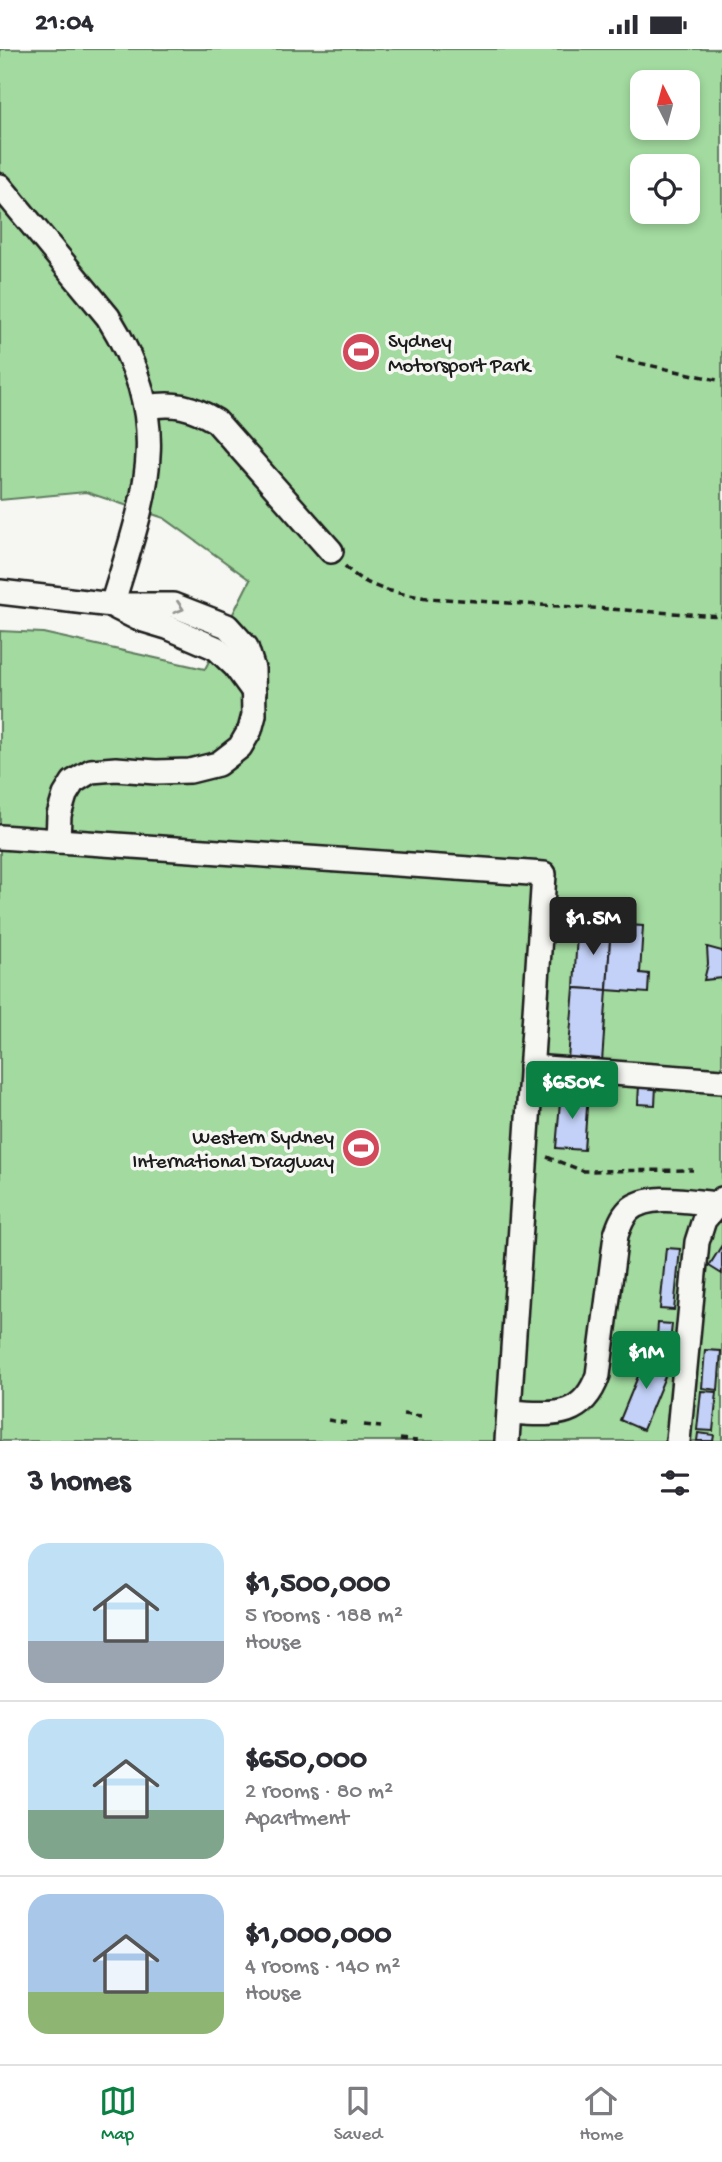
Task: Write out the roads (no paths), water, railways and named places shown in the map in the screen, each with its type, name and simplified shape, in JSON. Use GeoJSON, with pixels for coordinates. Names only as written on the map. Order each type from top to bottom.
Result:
{"type":"FeatureCollection","features":[{"type":"Feature","properties":{"kind":"street"},"geometry":{"type":"LineString","coordinates":[[0,186],[108,317],[135,367],[146,407],[149,439],[141,509],[112,605]]}},
{"type":"Feature","properties":{"kind":"street"},"geometry":{"type":"LineString","coordinates":[[146,407],[171,404],[195,408],[216,421],[331,551]]}},
{"type":"Feature","properties":{"kind":"street"},"geometry":{"type":"LineString","coordinates":[[0,592],[112,605],[173,604],[227,626],[246,647],[253,669],[255,694],[250,730],[240,747],[218,764],[190,771],[91,771],[73,782],[65,795],[59,815],[58,841]]}},
{"type":"Feature","properties":{"kind":"street"},"geometry":{"type":"LineString","coordinates":[[0,837],[544,874],[507,1441]]}},
{"type":"Feature","properties":{"kind":"street"},"geometry":{"type":"LineString","coordinates":[[531,1067],[722,1081]]}},
{"type":"Feature","properties":{"kind":"street"},"geometry":{"type":"LineString","coordinates":[[510,1412],[553,1414],[569,1411],[584,1401],[594,1388],[598,1375],[616,1235],[621,1220],[630,1210],[644,1202],[719,1201]]}},
{"type":"Feature","properties":{"kind":"street"},"geometry":{"type":"LineString","coordinates":[[677,1441],[697,1242],[704,1220],[719,1201]]}},
{"type":"Feature","properties":{"kind":"place","name":"Sydney Motorsport Park"},"geometry":{"type":"Point","coordinates":[361,352]}},
{"type":"Feature","properties":{"kind":"place","name":"Western Sydney International Dragway"},"geometry":{"type":"Point","coordinates":[361,1148]}}]}
